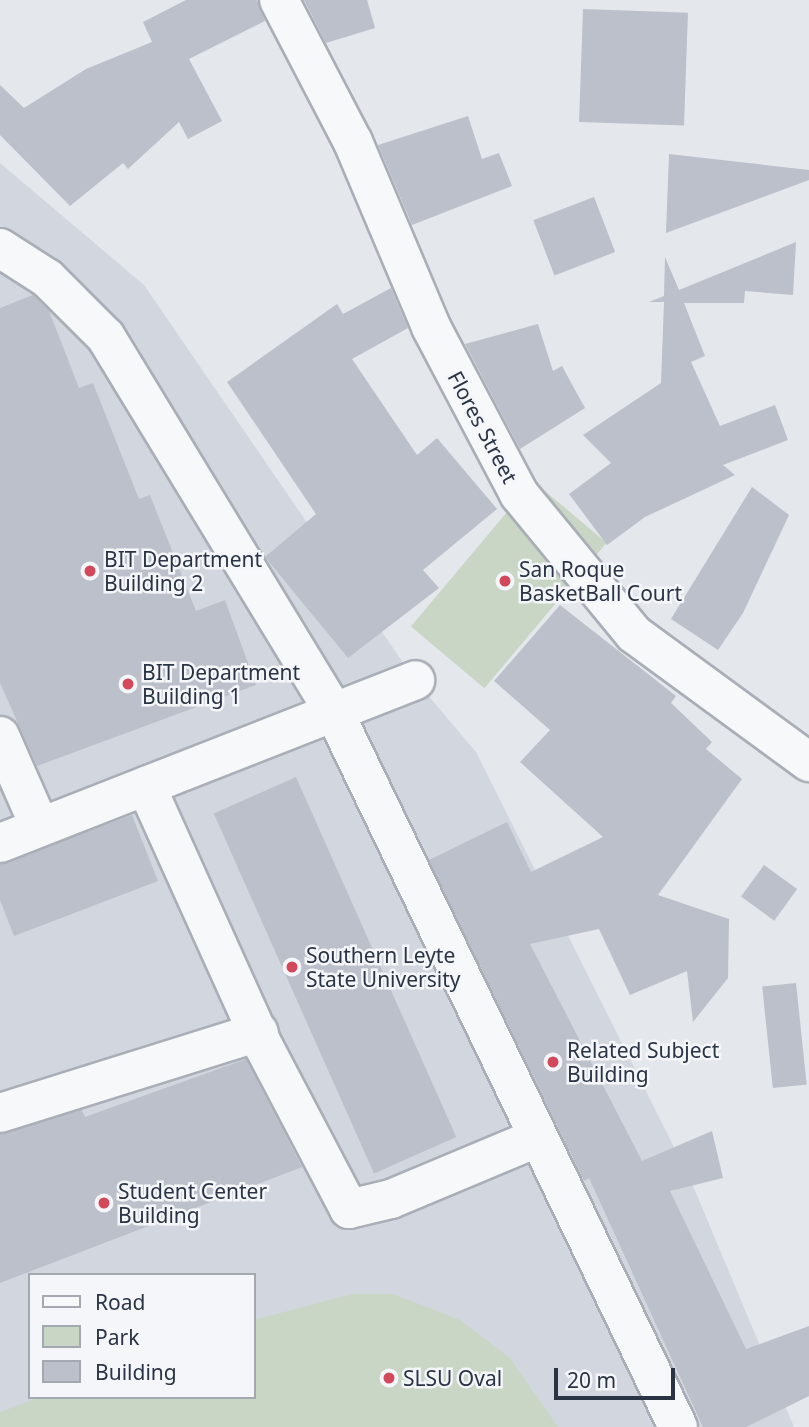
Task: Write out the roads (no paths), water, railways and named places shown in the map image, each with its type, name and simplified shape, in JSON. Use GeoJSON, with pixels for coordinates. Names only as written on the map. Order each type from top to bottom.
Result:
{"type":"FeatureCollection","features":[{"type":"Feature","properties":{"kind":"street","name":"Flores Street"},"geometry":{"type":"LineString","coordinates":[[279,0],[353,142],[431,327],[519,494],[634,634],[809,762]]}},
{"type":"Feature","properties":{"kind":"street"},"geometry":{"type":"LineString","coordinates":[[0,248],[47,278],[106,337],[335,714],[678,1427]]}},
{"type":"Feature","properties":{"kind":"street"},"geometry":{"type":"LineString","coordinates":[[0,843],[335,714],[415,680]]}},
{"type":"Feature","properties":{"kind":"street"},"geometry":{"type":"LineString","coordinates":[[0,736],[40,827]]}},
{"type":"Feature","properties":{"kind":"street"},"geometry":{"type":"LineString","coordinates":[[146,786],[259,1032],[349,1209],[391,1199],[537,1138]]}},
{"type":"Feature","properties":{"kind":"street"},"geometry":{"type":"LineString","coordinates":[[0,1113],[259,1032]]}},
{"type":"Feature","properties":{"kind":"place","name":"BIT Department Building 2"},"geometry":{"type":"Point","coordinates":[90,571]}},
{"type":"Feature","properties":{"kind":"place","name":"San Roque BasketBall Court"},"geometry":{"type":"Point","coordinates":[505,581]}},
{"type":"Feature","properties":{"kind":"place","name":"BIT Department Building 1"},"geometry":{"type":"Point","coordinates":[128,684]}},
{"type":"Feature","properties":{"kind":"place","name":"Southern Leyte State University"},"geometry":{"type":"Point","coordinates":[292,967]}},
{"type":"Feature","properties":{"kind":"place","name":"Related Subject Building"},"geometry":{"type":"Point","coordinates":[553,1062]}},
{"type":"Feature","properties":{"kind":"place","name":"Student Center Building"},"geometry":{"type":"Point","coordinates":[104,1203]}},
{"type":"Feature","properties":{"kind":"place","name":"SLSU Oval"},"geometry":{"type":"Point","coordinates":[389,1378]}}]}
